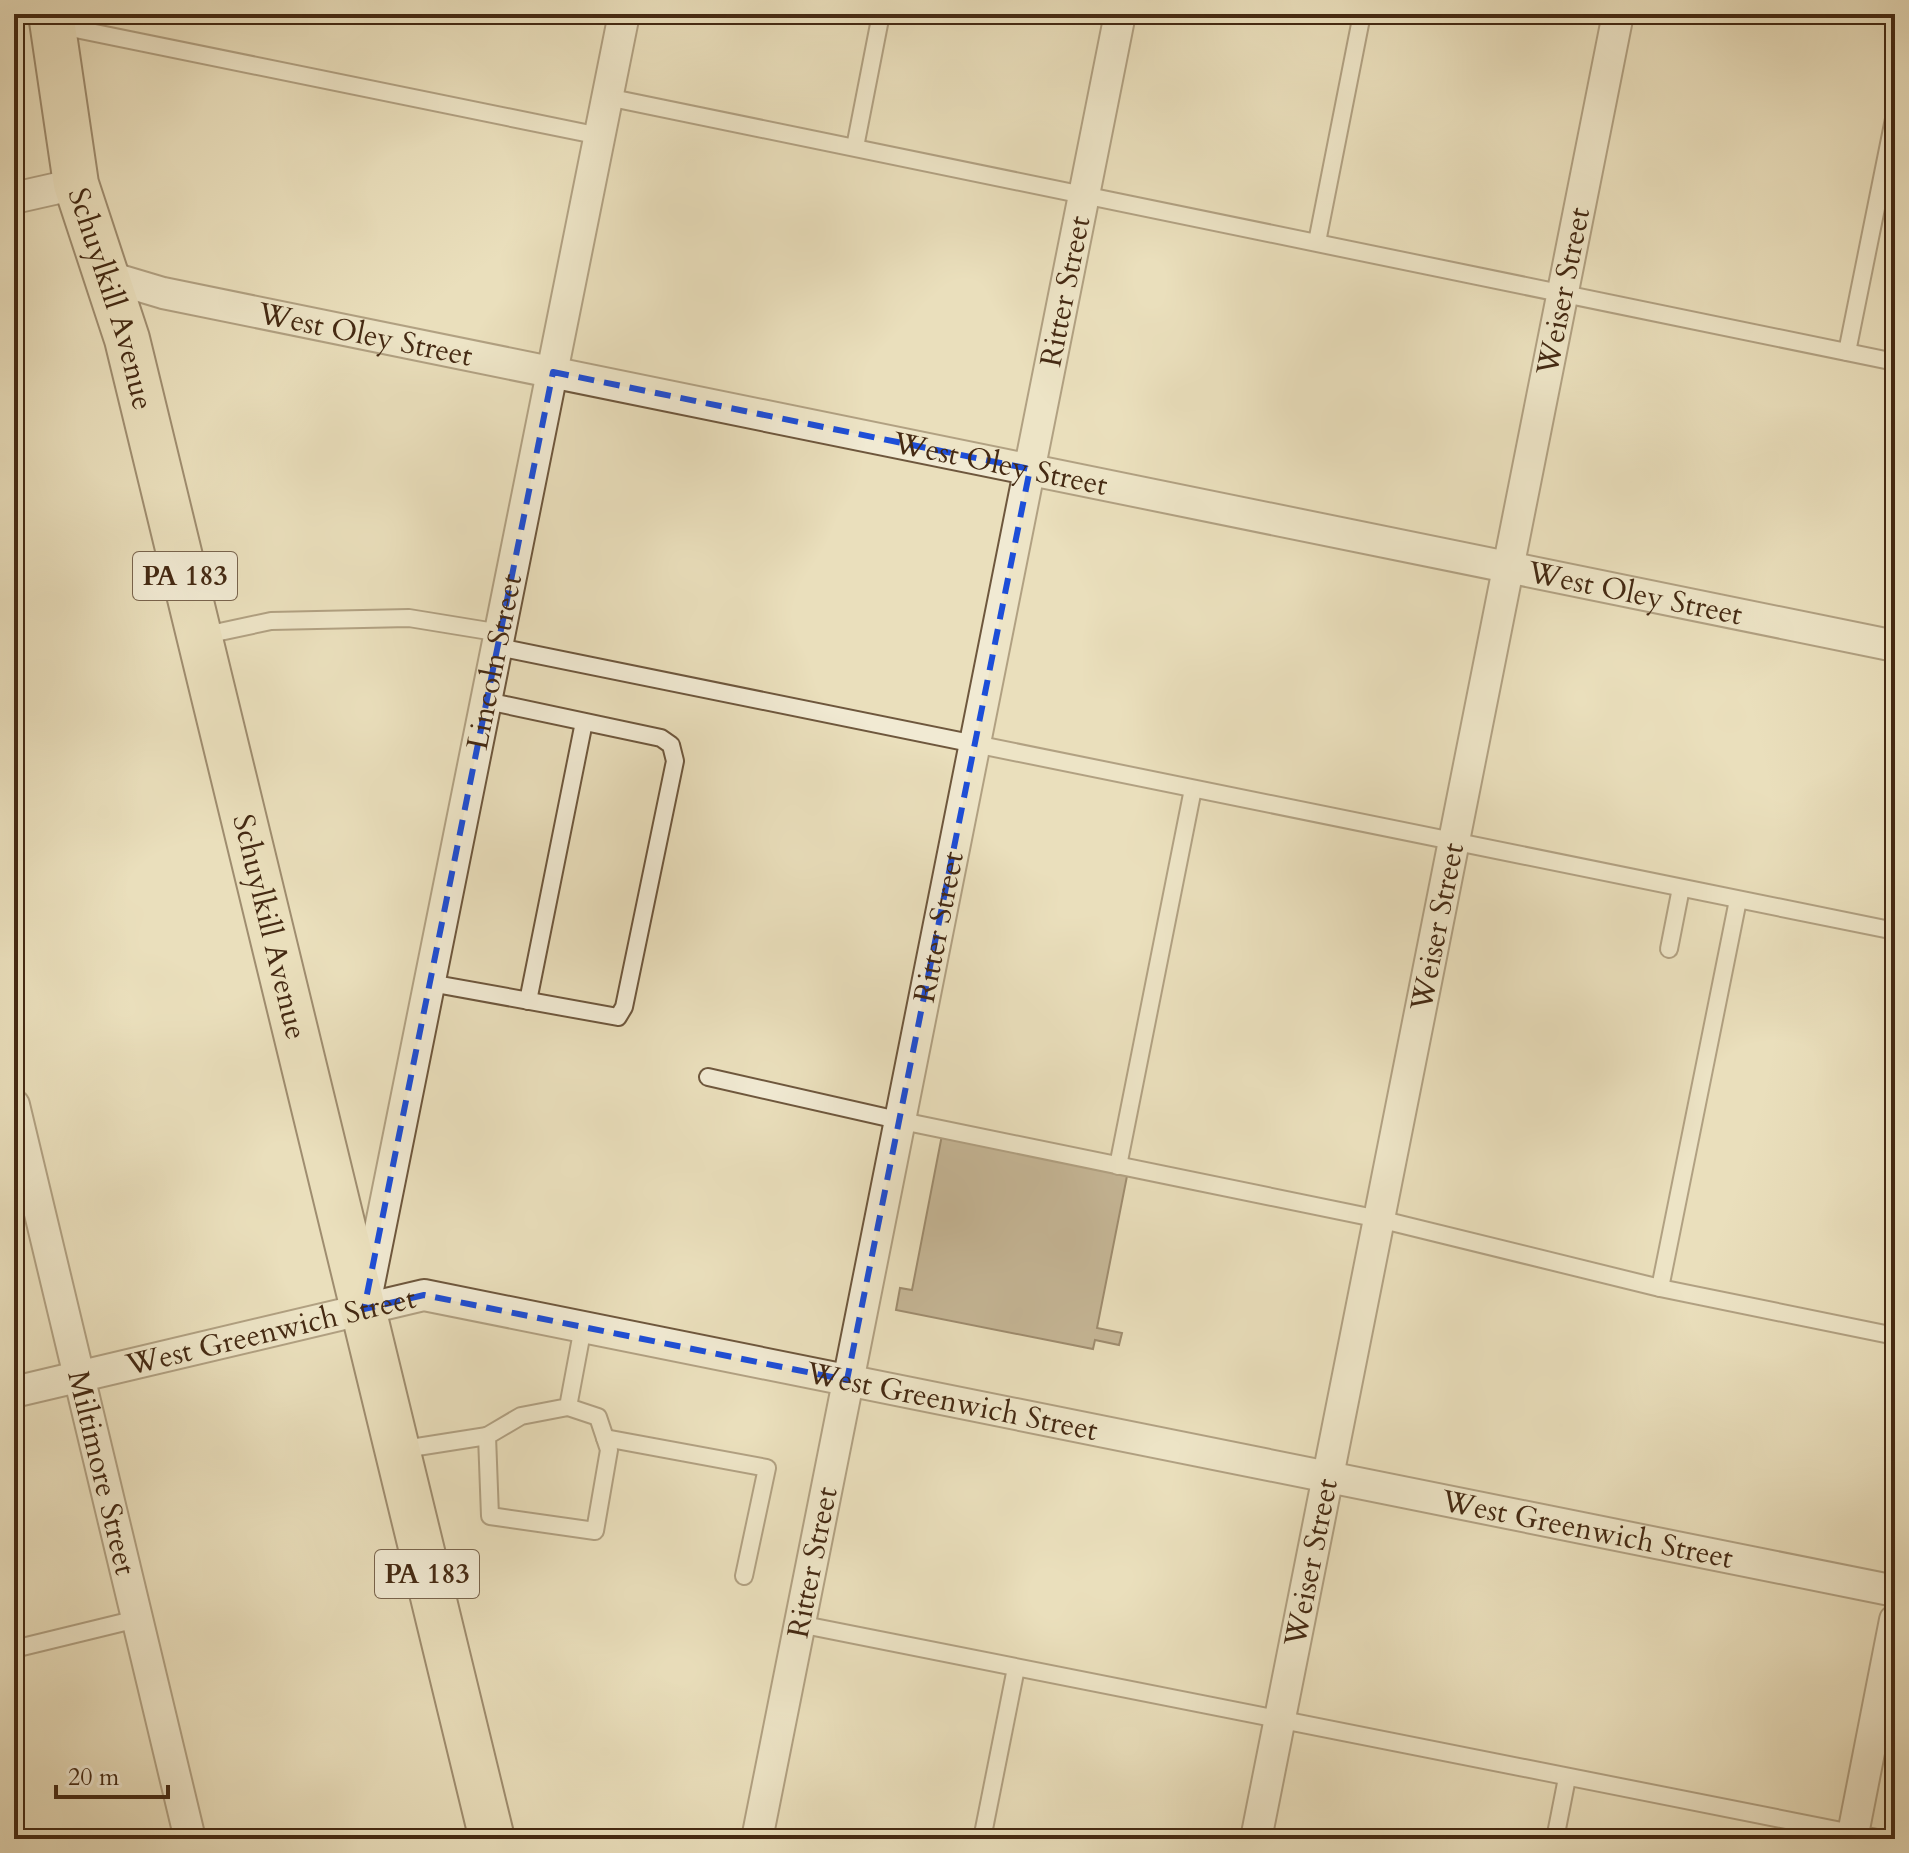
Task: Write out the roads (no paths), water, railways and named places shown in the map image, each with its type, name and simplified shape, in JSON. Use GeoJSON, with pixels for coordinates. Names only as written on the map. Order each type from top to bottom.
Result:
{"type":"FeatureCollection","features":[{"type":"Feature","properties":{"kind":"main road","name":"Schuylkill Avenue"},"geometry":{"type":"LineString","coordinates":[[52,19],[76,184],[127,339],[492,1839]]}},
{"type":"Feature","properties":{"kind":"street","name":"Lincoln Street"},"geometry":{"type":"LineString","coordinates":[[364,1309],[624,14]]}},
{"type":"Feature","properties":{"kind":"street","name":"Ritter Street"},"geometry":{"type":"LineString","coordinates":[[757,1839],[1120,14]]}},
{"type":"Feature","properties":{"kind":"street","name":"Weiser Street"},"geometry":{"type":"LineString","coordinates":[[1256,1839],[1618,14]]}},
{"type":"Feature","properties":{"kind":"street"},"geometry":{"type":"LineString","coordinates":[[14,198],[76,184]]}},
{"type":"Feature","properties":{"kind":"street","name":"West Oley Street"},"geometry":{"type":"LineString","coordinates":[[106,276],[163,293],[1895,646]]}},
{"type":"Feature","properties":{"kind":"street","name":"Miltimore Street"},"geometry":{"type":"LineString","coordinates":[[15,1113],[190,1839]]}},
{"type":"Feature","properties":{"kind":"street","name":"West Greenwich Street"},"geometry":{"type":"LineString","coordinates":[[14,1392],[424,1295],[1895,1591]]}},
{"type":"Feature","properties":{"kind":"street"},"geometry":{"type":"LineString","coordinates":[[1862,1837],[1895,1620]]}},
{"type":"Feature","properties":{"kind":"lane"},"geometry":{"type":"LineString","coordinates":[[855,147],[881,14]]}},
{"type":"Feature","properties":{"kind":"lane"},"geometry":{"type":"LineString","coordinates":[[1317,242],[1362,14]]}},
{"type":"Feature","properties":{"kind":"lane"},"geometry":{"type":"LineString","coordinates":[[52,19],[600,136]]}},
{"type":"Feature","properties":{"kind":"lane"},"geometry":{"type":"LineString","coordinates":[[607,97],[1895,362]]}},
{"type":"Feature","properties":{"kind":"lane"},"geometry":{"type":"LineString","coordinates":[[1847,352],[1895,114]]}},
{"type":"Feature","properties":{"kind":"lane"},"geometry":{"type":"LineString","coordinates":[[199,636],[271,621],[409,618],[975,745],[1895,931]]}},
{"type":"Feature","properties":{"kind":"lane"},"geometry":{"type":"LineString","coordinates":[[430,983],[618,1017],[624,1007],[675,761],[671,745],[661,738],[487,701]]}},
{"type":"Feature","properties":{"kind":"lane"},"geometry":{"type":"LineString","coordinates":[[528,1001],[584,722]]}},
{"type":"Feature","properties":{"kind":"lane"},"geometry":{"type":"LineString","coordinates":[[1118,1166],[1193,789]]}},
{"type":"Feature","properties":{"kind":"lane"},"geometry":{"type":"LineString","coordinates":[[1669,949],[1681,888]]}},
{"type":"Feature","properties":{"kind":"lane"},"geometry":{"type":"LineString","coordinates":[[1660,1288],[1738,900]]}},
{"type":"Feature","properties":{"kind":"lane"},"geometry":{"type":"LineString","coordinates":[[708,1077],[902,1121],[1379,1219],[1660,1288],[1895,1336]]}},
{"type":"Feature","properties":{"kind":"lane"},"geometry":{"type":"LineString","coordinates":[[568,1407],[583,1327]]}},
{"type":"Feature","properties":{"kind":"lane"},"geometry":{"type":"LineString","coordinates":[[397,1450],[487,1436],[521,1416],[568,1407],[598,1417],[609,1450],[595,1531],[490,1516],[487,1436]]}},
{"type":"Feature","properties":{"kind":"lane"},"geometry":{"type":"LineString","coordinates":[[605,1438],[767,1468],[744,1576]]}},
{"type":"Feature","properties":{"kind":"lane"},"geometry":{"type":"LineString","coordinates":[[14,1649],[137,1619]]}},
{"type":"Feature","properties":{"kind":"lane"},"geometry":{"type":"LineString","coordinates":[[799,1624],[1862,1837]]}},
{"type":"Feature","properties":{"kind":"lane"},"geometry":{"type":"LineString","coordinates":[[982,1839],[1016,1668]]}},
{"type":"Feature","properties":{"kind":"lane"},"geometry":{"type":"LineString","coordinates":[[1555,1839],[1567,1778]]}}]}
